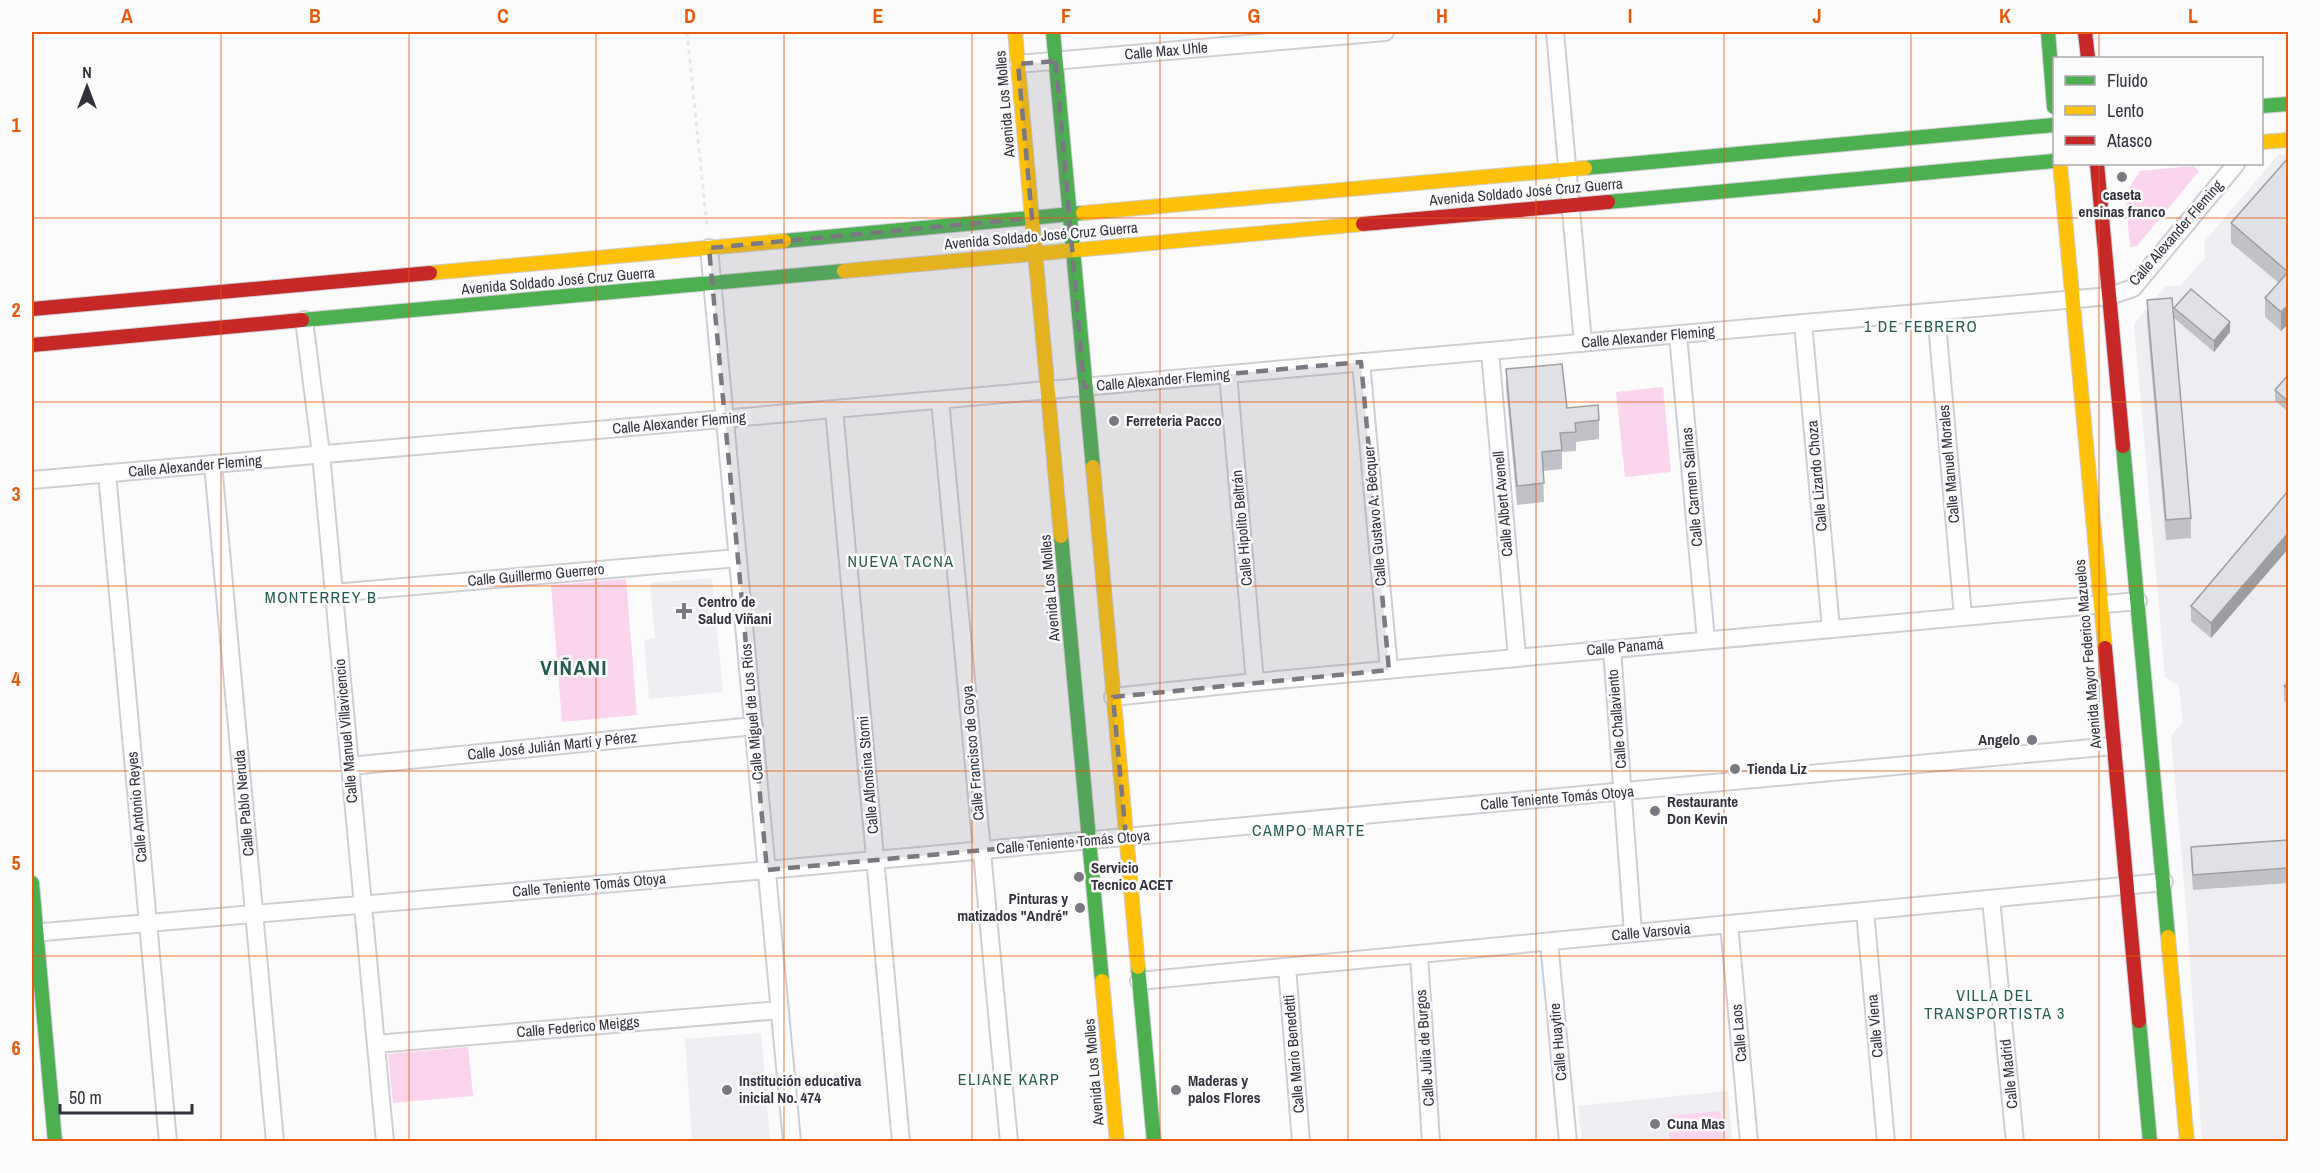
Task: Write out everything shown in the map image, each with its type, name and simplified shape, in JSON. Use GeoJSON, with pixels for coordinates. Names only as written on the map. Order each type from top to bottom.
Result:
{"type":"FeatureCollection","features":[{"type":"Feature","properties":{"kind":"street","name":"Avenida Los Molles"},"geometry":{"type":"LineString","coordinates":[[1015,32],[1117,1142]]}},
{"type":"Feature","properties":{"kind":"street"},"geometry":{"type":"LineString","coordinates":[[1053,32],[1154,1142]]}},
{"type":"Feature","properties":{"kind":"street","name":"Calle Max Uhle"},"geometry":{"type":"LineString","coordinates":[[1018,64],[1056,61],[1197,40],[1385,32]]}},
{"type":"Feature","properties":{"kind":"street"},"geometry":{"type":"LineString","coordinates":[[1555,32],[1583,343]]}},
{"type":"Feature","properties":{"kind":"street"},"geometry":{"type":"LineString","coordinates":[[2048,32],[2053,86]]}},
{"type":"Feature","properties":{"kind":"street"},"geometry":{"type":"LineString","coordinates":[[2085,32],[2088,57]]}},
{"type":"Feature","properties":{"kind":"street"},"geometry":{"type":"LineString","coordinates":[[2263,106],[2289,104]]}},
{"type":"Feature","properties":{"kind":"street","name":"Avenida Soldado José Cruz Guerra"},"geometry":{"type":"LineString","coordinates":[[32,309],[2053,125]]}},
{"type":"Feature","properties":{"kind":"street"},"geometry":{"type":"LineString","coordinates":[[2263,142],[2289,140]]}},
{"type":"Feature","properties":{"kind":"street","name":"Avenida Soldado José Cruz Guerra"},"geometry":{"type":"LineString","coordinates":[[32,345],[2053,161]]}},
{"type":"Feature","properties":{"kind":"street","name":"Avenida Mayor Federico Mazuelos"},"geometry":{"type":"LineString","coordinates":[[2060,165],[2150,1142]]}},
{"type":"Feature","properties":{"kind":"street"},"geometry":{"type":"LineString","coordinates":[[2097,165],[2187,1142]]}},
{"type":"Feature","properties":{"kind":"street","name":"Calle Alexander Fleming"},"geometry":{"type":"LineString","coordinates":[[32,480],[2110,296],[2133,288],[2235,165]]}},
{"type":"Feature","properties":{"kind":"street","name":"Calle Miguel de Los Ríos"},"geometry":{"type":"LineString","coordinates":[[709,248],[792,1142]]}},
{"type":"Feature","properties":{"kind":"street","name":"Calle Manuel Morales"},"geometry":{"type":"LineString","coordinates":[[1936,312],[1963,616]]}},
{"type":"Feature","properties":{"kind":"street","name":"Calle Manuel Villavicencio"},"geometry":{"type":"LineString","coordinates":[[304,320],[321,454],[385,1142]]}},
{"type":"Feature","properties":{"kind":"street","name":"Calle Lizardo Choza"},"geometry":{"type":"LineString","coordinates":[[1803,323],[1831,628]]}},
{"type":"Feature","properties":{"kind":"street","name":"Calle Carmen Salinas"},"geometry":{"type":"LineString","coordinates":[[1678,334],[1706,640]]}},
{"type":"Feature","properties":{"kind":"street","name":"Calle Albert Avenell"},"geometry":{"type":"LineString","coordinates":[[1490,351],[1517,657]]}},
{"type":"Feature","properties":{"kind":"street","name":"Calle Gustavo A. Bécquer"},"geometry":{"type":"LineString","coordinates":[[1361,362],[1389,669]]}},
{"type":"Feature","properties":{"kind":"street","name":"Calle Hipolito Beltrán"},"geometry":{"type":"LineString","coordinates":[[1228,374],[1256,682]]}},
{"type":"Feature","properties":{"kind":"street","name":"Calle Francisco de Goya"},"geometry":{"type":"LineString","coordinates":[[940,400],[1009,1142]]}},
{"type":"Feature","properties":{"kind":"street","name":"Calle Alfonsina Storni"},"geometry":{"type":"LineString","coordinates":[[834,409],[901,1142]]}},
{"type":"Feature","properties":{"kind":"street","name":"Calle Pablo Neruda"},"geometry":{"type":"LineString","coordinates":[[213,464],[275,1142]]}},
{"type":"Feature","properties":{"kind":"street","name":"Calle Antonio Reyes"},"geometry":{"type":"LineString","coordinates":[[107,473],[168,1142]]}},
{"type":"Feature","properties":{"kind":"street","name":"Calle Guillermo Guerrero"},"geometry":{"type":"LineString","coordinates":[[333,593],[738,558]]}},
{"type":"Feature","properties":{"kind":"street","name":"Calle Panamá"},"geometry":{"type":"LineString","coordinates":[[1113,697],[1389,669],[2138,600]]}},
{"type":"Feature","properties":{"kind":"street","name":"Calle Challaviento"},"geometry":{"type":"LineString","coordinates":[[1612,649],[1634,933]]}},
{"type":"Feature","properties":{"kind":"street","name":"Calle José Julián Martí y Pérez"},"geometry":{"type":"LineString","coordinates":[[350,766],[754,726]]}},
{"type":"Feature","properties":{"kind":"street","name":"Calle Teniente Tomás Otoya"},"geometry":{"type":"LineString","coordinates":[[34,933],[1090,841],[2113,746]]}},
{"type":"Feature","properties":{"kind":"street","name":"Calle Varsovia"},"geometry":{"type":"LineString","coordinates":[[1139,981],[2164,882]]}},
{"type":"Feature","properties":{"kind":"street"},"geometry":{"type":"LineString","coordinates":[[32,883],[34,933],[56,1142]]}},
{"type":"Feature","properties":{"kind":"street","name":"Calle Madrid"},"geometry":{"type":"LineString","coordinates":[[1991,898],[2015,1142]]}},
{"type":"Feature","properties":{"kind":"street","name":"Calle Viena"},"geometry":{"type":"LineString","coordinates":[[1865,911],[1886,1142]]}},
{"type":"Feature","properties":{"kind":"street","name":"Calle Laos"},"geometry":{"type":"LineString","coordinates":[[1729,924],[1749,1142]]}},
{"type":"Feature","properties":{"kind":"street","name":"Calle Huaytire"},"geometry":{"type":"LineString","coordinates":[[1549,942],[1568,1142]]}},
{"type":"Feature","properties":{"kind":"street","name":"Calle Julia de Burgos"},"geometry":{"type":"LineString","coordinates":[[1419,954],[1431,1142]]}},
{"type":"Feature","properties":{"kind":"street","name":"Calle Mario Benedetti"},"geometry":{"type":"LineString","coordinates":[[1287,967],[1302,1142]]}},
{"type":"Feature","properties":{"kind":"street","name":"Calle Federico Meiggs"},"geometry":{"type":"LineString","coordinates":[[376,1044],[780,1010]]}},
{"type":"Feature","properties":{"kind":"path"},"geometry":{"type":"LineString","coordinates":[[687,32],[709,248]]}},
{"type":"Feature","properties":{"kind":"highlighted area"},"geometry":{"type":"Polygon","coordinates":[[[1056,61],[1084,387],[1361,362],[1389,670],[1113,697],[1126,837],[767,870],[709,248],[1032,218],[1018,64],[1056,61]]]}},
{"type":"Feature","properties":{"kind":"shaded area"},"geometry":{"type":"Polygon","coordinates":[[[2288,154],[2288,1141],[2202,1141],[2186,906],[2171,736],[2183,722],[2179,686],[2165,677],[2134,324],[2165,287],[2181,285],[2205,258],[2204,242],[2278,155],[2288,154]]]}},
{"type":"Feature","properties":{"kind":"shaded area"},"geometry":{"type":"Polygon","coordinates":[[[2193,166],[2199,171],[2137,246],[2130,247],[2125,194],[2140,171],[2193,166]]]}},
{"type":"Feature","properties":{"kind":"shaded area"},"geometry":{"type":"Polygon","coordinates":[[[1663,387],[1671,472],[1625,477],[1616,392],[1663,387]]]}},
{"type":"Feature","properties":{"kind":"shaded area","name":"Centro de Salud Viñani"},"geometry":{"type":"Polygon","coordinates":[[[712,578],[723,692],[649,699],[644,640],[655,638],[650,583],[712,578]]]}},
{"type":"Feature","properties":{"kind":"shaded area"},"geometry":{"type":"Polygon","coordinates":[[[626,579],[637,715],[562,722],[551,585],[626,579]]]}},
{"type":"Feature","properties":{"kind":"shaded area","name":"Institución educativa inicial No. 474"},"geometry":{"type":"Polygon","coordinates":[[[761,1033],[770,1141],[692,1141],[685,1039],[761,1033]]]}},
{"type":"Feature","properties":{"kind":"shaded area"},"geometry":{"type":"Polygon","coordinates":[[[468,1047],[473,1096],[393,1103],[388,1054],[468,1047]]]}},
{"type":"Feature","properties":{"kind":"shaded area","name":"Cuna Mas"},"geometry":{"type":"Polygon","coordinates":[[[1728,1091],[1732,1141],[1582,1141],[1578,1106],[1728,1091]]]}},
{"type":"Feature","properties":{"kind":"shaded area"},"geometry":{"type":"Polygon","coordinates":[[[1720,1111],[1723,1141],[1670,1141],[1667,1116],[1720,1111]]]}},
{"type":"Feature","properties":{"kind":"building"},"geometry":{"type":"Polygon","coordinates":[[[2289,157],[2289,304],[2281,312],[2265,298],[2288,272],[2231,223],[2289,157]]]}},
{"type":"Feature","properties":{"kind":"building"},"geometry":{"type":"Polygon","coordinates":[[[2191,289],[2230,322],[2214,341],[2174,308],[2191,289]]]}},
{"type":"Feature","properties":{"kind":"building"},"geometry":{"type":"Polygon","coordinates":[[[2172,298],[2191,518],[2166,520],[2147,300],[2172,298]]]}},
{"type":"Feature","properties":{"kind":"building"},"geometry":{"type":"Polygon","coordinates":[[[1562,364],[1567,408],[1598,405],[1599,420],[1575,423],[1576,432],[1560,433],[1562,450],[1542,452],[1544,483],[1517,486],[1506,369],[1562,364]]]}},
{"type":"Feature","properties":{"kind":"building"},"geometry":{"type":"Polygon","coordinates":[[[2289,374],[2289,402],[2275,390],[2289,374]]]}},
{"type":"Feature","properties":{"kind":"building"},"geometry":{"type":"Polygon","coordinates":[[[2289,490],[2289,532],[2211,623],[2191,606],[2289,490]]]}},
{"type":"Feature","properties":{"kind":"building"},"geometry":{"type":"Polygon","coordinates":[[[2289,840],[2289,868],[2193,875],[2191,847],[2289,840]]]}},
{"type":"Feature","properties":{"kind":"traffic: fast"},"geometry":{"type":"LineString","coordinates":[[1053,32],[1093,467]]}},
{"type":"Feature","properties":{"kind":"traffic: fast"},"geometry":{"type":"LineString","coordinates":[[2048,32],[2053,94]]}},
{"type":"Feature","properties":{"kind":"traffic: fast"},"geometry":{"type":"LineString","coordinates":[[2263,106],[2288,104]]}},
{"type":"Feature","properties":{"kind":"traffic: fast"},"geometry":{"type":"LineString","coordinates":[[1585,168],[2053,125]]}},
{"type":"Feature","properties":{"kind":"traffic: fast"},"geometry":{"type":"LineString","coordinates":[[1608,202],[2053,161]]}},
{"type":"Feature","properties":{"kind":"traffic: fast"},"geometry":{"type":"LineString","coordinates":[[784,241],[1083,213]]}},
{"type":"Feature","properties":{"kind":"traffic: fast"},"geometry":{"type":"LineString","coordinates":[[302,320],[844,271]]}},
{"type":"Feature","properties":{"kind":"traffic: fast"},"geometry":{"type":"LineString","coordinates":[[2123,446],[2168,937]]}},
{"type":"Feature","properties":{"kind":"traffic: fast"},"geometry":{"type":"LineString","coordinates":[[1061,536],[1102,981]]}},
{"type":"Feature","properties":{"kind":"traffic: fast"},"geometry":{"type":"LineString","coordinates":[[32,883],[55,1142]]}},
{"type":"Feature","properties":{"kind":"traffic: fast"},"geometry":{"type":"LineString","coordinates":[[1138,967],[1154,1142]]}},
{"type":"Feature","properties":{"kind":"traffic: fast"},"geometry":{"type":"LineString","coordinates":[[2139,1021],[2150,1142]]}},
{"type":"Feature","properties":{"kind":"traffic: slow"},"geometry":{"type":"LineString","coordinates":[[1015,32],[1061,536]]}},
{"type":"Feature","properties":{"kind":"traffic: slow"},"geometry":{"type":"LineString","coordinates":[[2263,142],[2288,140]]}},
{"type":"Feature","properties":{"kind":"traffic: slow"},"geometry":{"type":"LineString","coordinates":[[2060,165],[2105,648]]}},
{"type":"Feature","properties":{"kind":"traffic: slow"},"geometry":{"type":"LineString","coordinates":[[1083,213],[1585,168]]}},
{"type":"Feature","properties":{"kind":"traffic: slow"},"geometry":{"type":"LineString","coordinates":[[844,271],[1363,224]]}},
{"type":"Feature","properties":{"kind":"traffic: slow"},"geometry":{"type":"LineString","coordinates":[[430,273],[784,241]]}},
{"type":"Feature","properties":{"kind":"traffic: slow"},"geometry":{"type":"LineString","coordinates":[[1093,467],[1138,967]]}},
{"type":"Feature","properties":{"kind":"traffic: slow"},"geometry":{"type":"LineString","coordinates":[[2168,937],[2187,1142]]}},
{"type":"Feature","properties":{"kind":"traffic: slow"},"geometry":{"type":"LineString","coordinates":[[1102,981],[1117,1142]]}},
{"type":"Feature","properties":{"kind":"traffic: jam"},"geometry":{"type":"LineString","coordinates":[[2085,32],[2088,57]]}},
{"type":"Feature","properties":{"kind":"traffic: jam"},"geometry":{"type":"LineString","coordinates":[[2097,165],[2123,446]]}},
{"type":"Feature","properties":{"kind":"traffic: jam"},"geometry":{"type":"LineString","coordinates":[[1363,224],[1608,202]]}},
{"type":"Feature","properties":{"kind":"traffic: jam"},"geometry":{"type":"LineString","coordinates":[[32,309],[430,273]]}},
{"type":"Feature","properties":{"kind":"traffic: jam"},"geometry":{"type":"LineString","coordinates":[[32,345],[302,320]]}},
{"type":"Feature","properties":{"kind":"traffic: jam"},"geometry":{"type":"LineString","coordinates":[[2105,648],[2139,1021]]}},
{"type":"Feature","properties":{"kind":"place","name":"caseta ensinas franco"},"geometry":{"type":"Point","coordinates":[2122,177]}},
{"type":"Feature","properties":{"kind":"place","name":"Ferreteria Pacco"},"geometry":{"type":"Point","coordinates":[1114,421]}},
{"type":"Feature","properties":{"kind":"place","name":"Centro de Salud Viñani"},"geometry":{"type":"Point","coordinates":[684,611]}},
{"type":"Feature","properties":{"kind":"place","name":"Angelo"},"geometry":{"type":"Point","coordinates":[2032,740]}},
{"type":"Feature","properties":{"kind":"place","name":"Tienda Liz"},"geometry":{"type":"Point","coordinates":[1735,769]}},
{"type":"Feature","properties":{"kind":"place","name":"Restaurante Don Kevin"},"geometry":{"type":"Point","coordinates":[1655,811]}},
{"type":"Feature","properties":{"kind":"place","name":"Servicio Tecnico ACET"},"geometry":{"type":"Point","coordinates":[1079,877]}},
{"type":"Feature","properties":{"kind":"place","name":"Pinturas y matizados \"André\""},"geometry":{"type":"Point","coordinates":[1080,908]}},
{"type":"Feature","properties":{"kind":"place","name":"Institución educativa inicial No. 474"},"geometry":{"type":"Point","coordinates":[727,1090]}},
{"type":"Feature","properties":{"kind":"place","name":"Maderas y palos Flores"},"geometry":{"type":"Point","coordinates":[1176,1090]}},
{"type":"Feature","properties":{"kind":"place","name":"Cuna Mas"},"geometry":{"type":"Point","coordinates":[1655,1124]}},
{"type":"Feature","properties":{"kind":"district","name":"1 DE FEBRERO"},"geometry":{"type":"Point","coordinates":[1921,326]}},
{"type":"Feature","properties":{"kind":"district","name":"NUEVA TACNA"},"geometry":{"type":"Point","coordinates":[901,561]}},
{"type":"Feature","properties":{"kind":"district","name":"MONTERREY B"},"geometry":{"type":"Point","coordinates":[321,597]}},
{"type":"Feature","properties":{"kind":"district","name":"VIÑANI"},"geometry":{"type":"Point","coordinates":[574,668]}},
{"type":"Feature","properties":{"kind":"district","name":"CAMPO MARTE"},"geometry":{"type":"Point","coordinates":[1309,830]}},
{"type":"Feature","properties":{"kind":"district","name":"VILLA DEL TRANSPORTISTA 3"},"geometry":{"type":"Point","coordinates":[1995,1004]}},
{"type":"Feature","properties":{"kind":"district","name":"ELIANE KARP"},"geometry":{"type":"Point","coordinates":[1009,1079]}}]}
